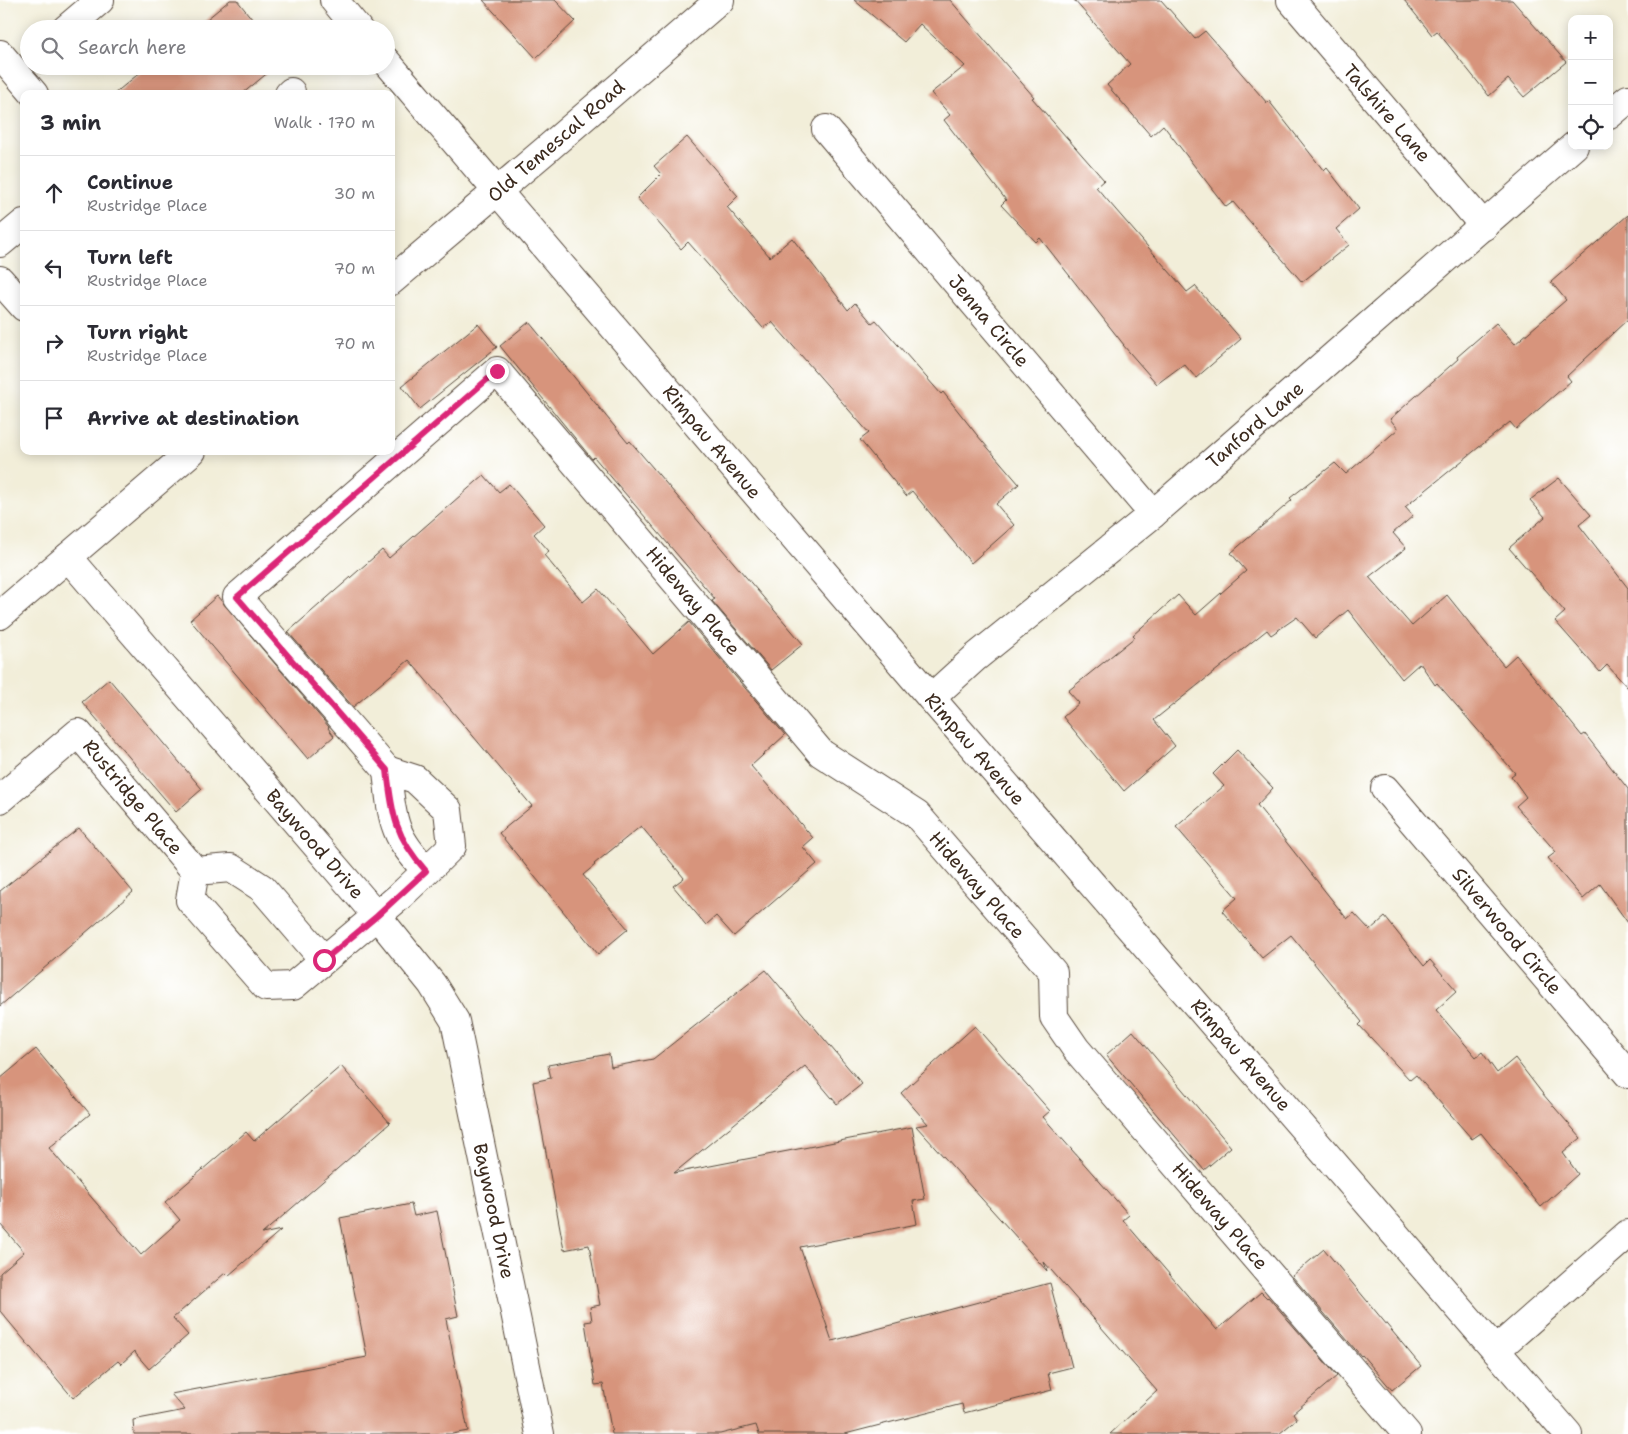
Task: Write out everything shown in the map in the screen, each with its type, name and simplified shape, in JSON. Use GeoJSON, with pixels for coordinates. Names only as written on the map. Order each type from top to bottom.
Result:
{"type":"FeatureCollection","features":[{"type":"Feature","properties":{"kind":"street"},"geometry":{"type":"LineString","coordinates":[[77,20],[100,0]]}},
{"type":"Feature","properties":{"kind":"street"},"geometry":{"type":"LineString","coordinates":[[334,0],[351,20]]}},
{"type":"Feature","properties":{"kind":"street","name":"Talshire Lane"},"geometry":{"type":"LineString","coordinates":[[1291,0],[1484,226]]}},
{"type":"Feature","properties":{"kind":"street","name":"Old Temescal Road"},"geometry":{"type":"LineString","coordinates":[[395,278],[498,191],[709,3]]}},
{"type":"Feature","properties":{"kind":"street","name":"Rimpau Avenue"},"geometry":{"type":"LineString","coordinates":[[395,71],[931,698],[1568,1434]]}},
{"type":"Feature","properties":{"kind":"street"},"geometry":{"type":"LineString","coordinates":[[23,75],[32,90]]}},
{"type":"Feature","properties":{"kind":"street"},"geometry":{"type":"LineString","coordinates":[[1613,112],[1628,99]]}},
{"type":"Feature","properties":{"kind":"street","name":"Jenna Circle"},"geometry":{"type":"LineString","coordinates":[[826,129],[1153,514]]}},
{"type":"Feature","properties":{"kind":"street","name":"Tanford Lane"},"geometry":{"type":"LineString","coordinates":[[931,698],[976,657],[1153,514],[1570,150]]}},
{"type":"Feature","properties":{"kind":"street"},"geometry":{"type":"LineString","coordinates":[[0,243],[20,226]]}},
{"type":"Feature","properties":{"kind":"street"},"geometry":{"type":"LineString","coordinates":[[0,280],[20,302]]}},
{"type":"Feature","properties":{"kind":"street","name":"Hideway Place"},"geometry":{"type":"LineString","coordinates":[[387,770],[237,597],[497,371],[821,753],[917,815],[1053,972],[1054,1017],[1076,1049],[1407,1434]]}},
{"type":"Feature","properties":{"kind":"street"},"geometry":{"type":"LineString","coordinates":[[0,615],[187,455]]}},
{"type":"Feature","properties":{"kind":"street","name":"Baywood Drive"},"geometry":{"type":"LineString","coordinates":[[68,557],[377,916],[432,984],[455,1021],[540,1434]]}},
{"type":"Feature","properties":{"kind":"street","name":"Rustridge Place"},"geometry":{"type":"LineString","coordinates":[[0,799],[78,733],[195,871]]}},
{"type":"Feature","properties":{"kind":"street"},"geometry":{"type":"LineString","coordinates":[[387,770],[390,797],[397,828],[412,856],[426,871]]}},
{"type":"Feature","properties":{"kind":"street","name":"Rustridge Place"},"geometry":{"type":"LineString","coordinates":[[195,871],[190,900],[266,988],[293,986],[377,916],[452,846],[448,810],[414,779],[387,770]]}},
{"type":"Feature","properties":{"kind":"street","name":"Silverwood Circle"},"geometry":{"type":"LineString","coordinates":[[1385,789],[1628,1074]]}},
{"type":"Feature","properties":{"kind":"street","name":"Rustridge Place"},"geometry":{"type":"LineString","coordinates":[[195,871],[230,868],[262,888],[324,960]]}},
{"type":"Feature","properties":{"kind":"street"},"geometry":{"type":"LineString","coordinates":[[1496,1350],[1628,1234]]}},
{"type":"Feature","properties":{"kind":"building"},"geometry":{"type":"Polygon","coordinates":[[[230,0],[237,0],[253,20],[206,20],[230,0]]]}},
{"type":"Feature","properties":{"kind":"building"},"geometry":{"type":"Polygon","coordinates":[[[483,0],[555,0],[575,21],[536,58],[483,0]]]}},
{"type":"Feature","properties":{"kind":"building"},"geometry":{"type":"Polygon","coordinates":[[[854,0],[950,0],[1104,180],[1096,187],[1187,292],[1195,286],[1241,339],[1196,378],[1184,364],[1157,384],[1123,345],[1040,238],[1036,242],[1001,205],[1006,200],[944,120],[950,115],[931,93],[965,66],[920,24],[904,42],[854,0]]]}},
{"type":"Feature","properties":{"kind":"building"},"geometry":{"type":"Polygon","coordinates":[[[1074,0],[1161,0],[1195,39],[1205,31],[1267,103],[1269,101],[1324,171],[1327,168],[1359,209],[1336,229],[1349,245],[1302,282],[1233,202],[1226,207],[1163,125],[1151,136],[1107,85],[1130,64],[1074,0]]]}},
{"type":"Feature","properties":{"kind":"building"},"geometry":{"type":"Polygon","coordinates":[[[1404,0],[1512,0],[1566,62],[1524,97],[1508,79],[1489,96],[1437,31],[1432,35],[1404,0]]]}},
{"type":"Feature","properties":{"kind":"building"},"geometry":{"type":"Polygon","coordinates":[[[137,75],[265,75],[247,90],[119,90],[137,75]]]}},
{"type":"Feature","properties":{"kind":"building"},"geometry":{"type":"Polygon","coordinates":[[[687,137],[738,196],[727,207],[770,257],[792,238],[848,310],[855,303],[872,323],[876,320],[941,394],[943,392],[1019,484],[996,504],[1014,525],[971,563],[912,491],[906,496],[860,440],[869,433],[772,322],[763,328],[688,242],[681,249],[637,198],[661,174],[654,166],[687,137]]]}},
{"type":"Feature","properties":{"kind":"building"},"geometry":{"type":"Polygon","coordinates":[[[1628,215],[1628,319],[1567,376],[1571,381],[1516,429],[1510,422],[1405,507],[1413,516],[1393,533],[1406,548],[1369,577],[1412,626],[1447,595],[1504,666],[1516,655],[1582,736],[1585,734],[1628,789],[1628,923],[1600,884],[1583,899],[1548,858],[1556,852],[1516,806],[1526,797],[1511,776],[1515,773],[1437,683],[1435,685],[1420,663],[1402,679],[1348,610],[1315,638],[1297,617],[1271,635],[1267,630],[1154,720],[1175,746],[1124,791],[1063,717],[1079,703],[1068,691],[1135,637],[1133,635],[1178,595],[1196,615],[1246,571],[1231,553],[1292,500],[1290,498],[1335,463],[1346,474],[1398,429],[1390,419],[1496,323],[1515,344],[1566,300],[1551,282],[1628,215]]]}},
{"type":"Feature","properties":{"kind":"building"},"geometry":{"type":"Polygon","coordinates":[[[529,322],[628,443],[630,441],[803,644],[771,670],[712,601],[715,599],[594,457],[592,459],[500,346],[529,322]]]}},
{"type":"Feature","properties":{"kind":"building"},"geometry":{"type":"Polygon","coordinates":[[[478,324],[497,347],[420,409],[402,386],[478,324]]]}},
{"type":"Feature","properties":{"kind":"building"},"geometry":{"type":"Polygon","coordinates":[[[484,475],[499,492],[509,484],[544,525],[534,534],[549,551],[544,555],[583,602],[598,589],[653,654],[689,622],[785,735],[751,766],[813,838],[803,847],[817,864],[734,936],[716,916],[706,925],[673,886],[684,878],[641,826],[583,875],[628,929],[598,954],[499,833],[532,806],[409,660],[353,707],[288,632],[382,550],[389,558],[484,475]]]}},
{"type":"Feature","properties":{"kind":"building"},"geometry":{"type":"Polygon","coordinates":[[[1559,478],[1591,515],[1579,525],[1628,588],[1628,688],[1607,665],[1600,672],[1555,621],[1565,612],[1509,548],[1545,517],[1530,500],[1559,478]]]}},
{"type":"Feature","properties":{"kind":"building"},"geometry":{"type":"Polygon","coordinates":[[[217,596],[329,727],[334,736],[308,759],[190,620],[217,596]]]}},
{"type":"Feature","properties":{"kind":"building"},"geometry":{"type":"Polygon","coordinates":[[[109,679],[202,789],[176,812],[82,702],[109,679]]]}},
{"type":"Feature","properties":{"kind":"building"},"geometry":{"type":"Polygon","coordinates":[[[1237,750],[1273,788],[1257,805],[1347,919],[1354,913],[1370,930],[1385,917],[1424,966],[1430,960],[1457,991],[1436,1010],[1476,1057],[1482,1052],[1497,1073],[1515,1058],[1581,1138],[1563,1153],[1578,1174],[1541,1207],[1481,1133],[1472,1139],[1416,1075],[1410,1080],[1359,1025],[1362,1022],[1291,935],[1262,958],[1222,911],[1237,898],[1176,827],[1224,786],[1213,774],[1237,750]]]}},
{"type":"Feature","properties":{"kind":"building"},"geometry":{"type":"Polygon","coordinates":[[[79,828],[133,892],[0,1006],[0,891],[79,828]]]}},
{"type":"Feature","properties":{"kind":"building"},"geometry":{"type":"Polygon","coordinates":[[[766,970],[862,1084],[837,1104],[805,1066],[674,1173],[912,1127],[925,1199],[913,1201],[917,1224],[800,1247],[832,1341],[1050,1283],[1072,1367],[1048,1373],[1052,1390],[964,1413],[962,1404],[845,1434],[759,1434],[756,1425],[720,1434],[612,1434],[603,1384],[595,1385],[585,1322],[592,1321],[590,1307],[600,1305],[589,1245],[564,1250],[533,1082],[551,1078],[548,1065],[609,1054],[611,1067],[653,1059],[766,970]]]}},
{"type":"Feature","properties":{"kind":"building"},"geometry":{"type":"Polygon","coordinates":[[[975,1026],[1050,1111],[1043,1117],[1129,1215],[1123,1220],[1217,1330],[1261,1292],[1268,1297],[1337,1376],[1293,1413],[1297,1419],[1279,1434],[1110,1434],[1157,1391],[1044,1262],[1047,1271],[916,1126],[928,1124],[901,1093],[975,1026]]]}},
{"type":"Feature","properties":{"kind":"building"},"geometry":{"type":"Polygon","coordinates":[[[1133,1031],[1231,1147],[1204,1170],[1106,1055],[1133,1031]]]}},
{"type":"Feature","properties":{"kind":"building"},"geometry":{"type":"Polygon","coordinates":[[[36,1049],[90,1114],[49,1148],[141,1255],[180,1220],[165,1202],[246,1132],[254,1141],[341,1066],[390,1123],[262,1234],[281,1230],[228,1276],[225,1273],[173,1318],[188,1335],[149,1369],[135,1351],[121,1364],[118,1361],[73,1398],[0,1311],[0,1273],[24,1252],[0,1224],[0,1079],[36,1049]]]}},
{"type":"Feature","properties":{"kind":"building"},"geometry":{"type":"Polygon","coordinates":[[[411,1204],[414,1216],[437,1211],[458,1316],[446,1319],[468,1431],[452,1434],[134,1434],[133,1420],[185,1410],[171,1394],[367,1357],[340,1218],[411,1204]]]}},
{"type":"Feature","properties":{"kind":"building"},"geometry":{"type":"Polygon","coordinates":[[[1324,1249],[1421,1366],[1392,1390],[1292,1276],[1324,1249]]]}},
{"type":"Feature","properties":{"kind":"route"},"geometry":{"type":"LineString","coordinates":[[324,960],[356,935],[426,871],[412,856],[397,828],[390,797],[387,770],[237,597],[497,371]]}}]}
